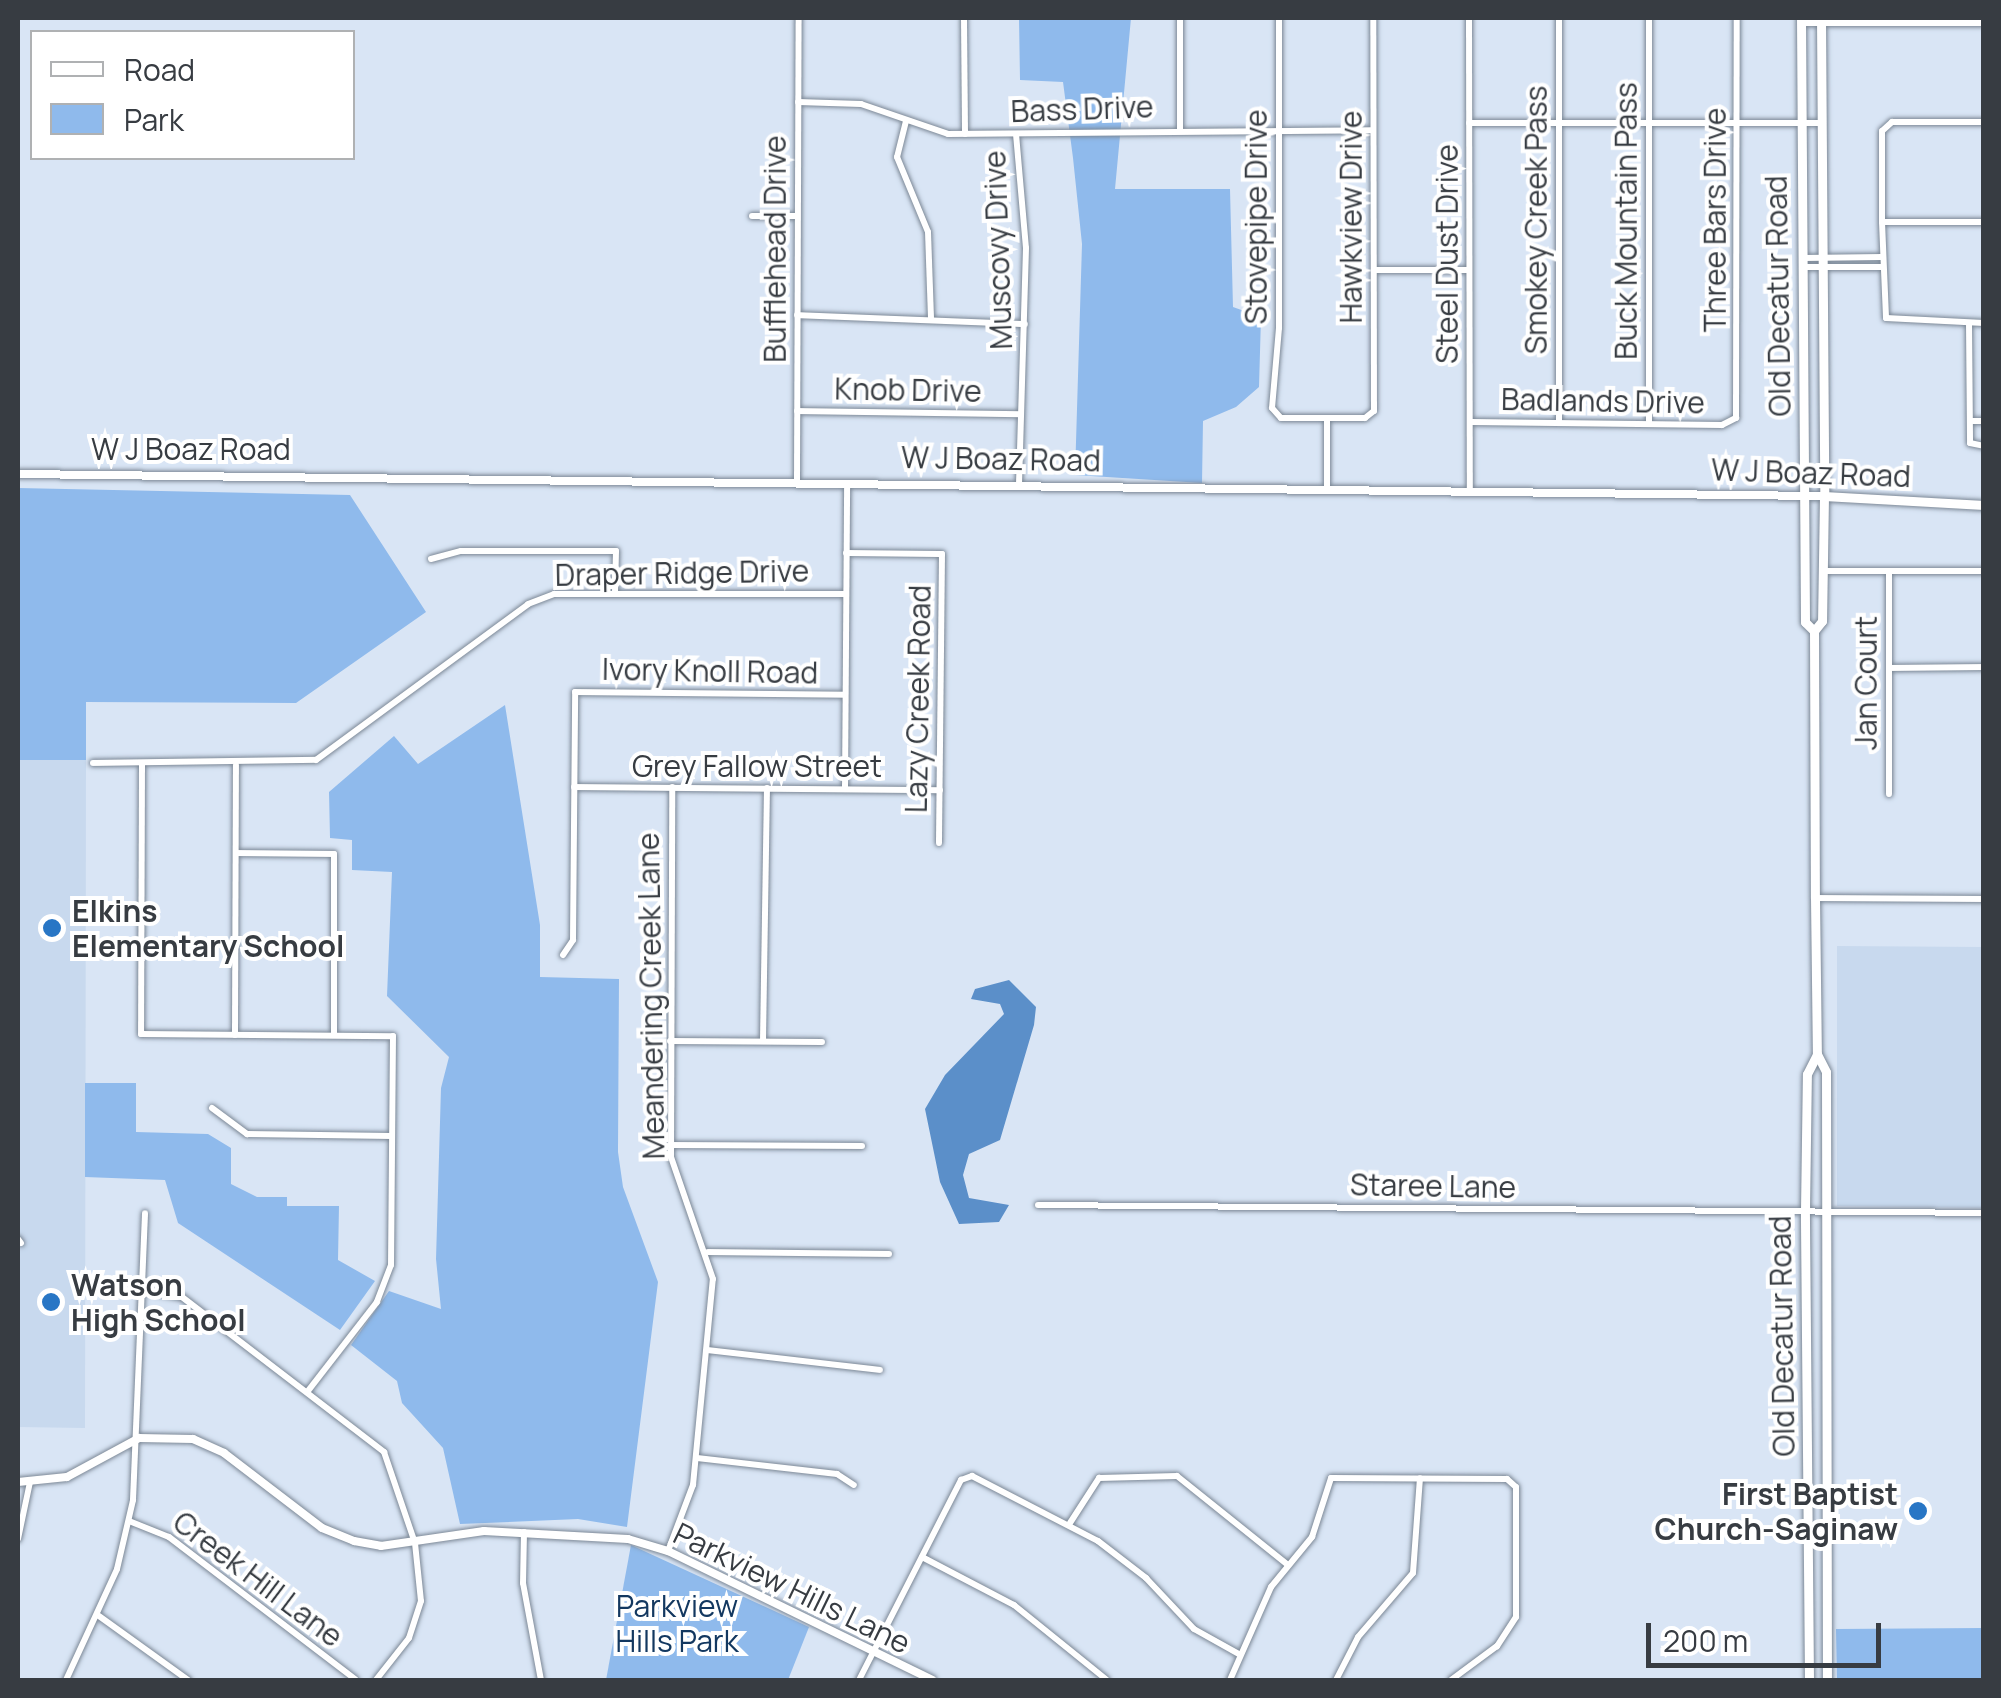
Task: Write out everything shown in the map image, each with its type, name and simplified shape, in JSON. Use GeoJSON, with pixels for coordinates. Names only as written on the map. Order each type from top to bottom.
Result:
{"type":"FeatureCollection","features":[{"type":"Feature","properties":{"kind":"main road","name":"Old Decatur Road"},"geometry":{"type":"LineString","coordinates":[[1801,20],[1806,622],[1814,631],[1818,1054],[1826,1072],[1827,1680]]}},
{"type":"Feature","properties":{"kind":"main road","name":"Old Decatur Road"},"geometry":{"type":"LineString","coordinates":[[1814,631],[1822,622],[1824,496],[1821,20]]}},
{"type":"Feature","properties":{"kind":"main road","name":"W J Boaz Road"},"geometry":{"type":"LineString","coordinates":[[1824,496],[1984,505]]}},
{"type":"Feature","properties":{"kind":"main road","name":"Old Decatur Road"},"geometry":{"type":"LineString","coordinates":[[1809,1680],[1805,1211],[1808,1074],[1818,1054]]}},
{"type":"Feature","properties":{"kind":"main road"},"geometry":{"type":"LineString","coordinates":[[1808,1334],[1826,1334]]}},
{"type":"Feature","properties":{"kind":"street","name":"Bufflehead Drive"},"geometry":{"type":"LineString","coordinates":[[797,481],[800,18]]}},
{"type":"Feature","properties":{"kind":"street"},"geometry":{"type":"LineString","coordinates":[[964,18],[965,134]]}},
{"type":"Feature","properties":{"kind":"street"},"geometry":{"type":"LineString","coordinates":[[1180,18],[1180,130]]}},
{"type":"Feature","properties":{"kind":"street","name":"Stovepipe Drive"},"geometry":{"type":"LineString","coordinates":[[1279,18],[1274,415],[1327,418]]}},
{"type":"Feature","properties":{"kind":"street","name":"Hawkview Drive"},"geometry":{"type":"LineString","coordinates":[[1327,418],[1371,416],[1373,18]]}},
{"type":"Feature","properties":{"kind":"street","name":"Steel Dust Drive"},"geometry":{"type":"LineString","coordinates":[[1469,18],[1470,491]]}},
{"type":"Feature","properties":{"kind":"street","name":"Smokey Creek Pass"},"geometry":{"type":"LineString","coordinates":[[1559,18],[1559,423]]}},
{"type":"Feature","properties":{"kind":"street","name":"Buck Mountain Pass"},"geometry":{"type":"LineString","coordinates":[[1648,18],[1649,424]]}},
{"type":"Feature","properties":{"kind":"street","name":"Three Bars Drive"},"geometry":{"type":"LineString","coordinates":[[1734,422],[1737,18]]}},
{"type":"Feature","properties":{"kind":"street"},"geometry":{"type":"LineString","coordinates":[[1801,20],[1984,23]]}},
{"type":"Feature","properties":{"kind":"street","name":"Bass Drive"},"geometry":{"type":"LineString","coordinates":[[798,102],[853,103],[906,121],[965,134],[1374,130]]}},
{"type":"Feature","properties":{"kind":"street"},"geometry":{"type":"LineString","coordinates":[[906,121],[898,157],[928,232],[931,318]]}},
{"type":"Feature","properties":{"kind":"street"},"geometry":{"type":"LineString","coordinates":[[1470,123],[1822,122]]}},
{"type":"Feature","properties":{"kind":"street"},"geometry":{"type":"LineString","coordinates":[[1984,122],[1892,122],[1882,131],[1886,318],[1984,323]]}},
{"type":"Feature","properties":{"kind":"street","name":"Muscovy Drive"},"geometry":{"type":"LineString","coordinates":[[1016,134],[1025,324],[1019,484]]}},
{"type":"Feature","properties":{"kind":"street"},"geometry":{"type":"LineString","coordinates":[[752,216],[796,216]]}},
{"type":"Feature","properties":{"kind":"street"},"geometry":{"type":"LineString","coordinates":[[1882,222],[1984,222]]}},
{"type":"Feature","properties":{"kind":"street"},"geometry":{"type":"LineString","coordinates":[[1802,262],[1882,258]]}},
{"type":"Feature","properties":{"kind":"street"},"geometry":{"type":"LineString","coordinates":[[1823,262],[1882,267]]}},
{"type":"Feature","properties":{"kind":"street"},"geometry":{"type":"LineString","coordinates":[[1374,270],[1470,270]]}},
{"type":"Feature","properties":{"kind":"street"},"geometry":{"type":"LineString","coordinates":[[797,315],[1025,324]]}},
{"type":"Feature","properties":{"kind":"street"},"geometry":{"type":"LineString","coordinates":[[1969,323],[1970,443],[1984,446]]}},
{"type":"Feature","properties":{"kind":"street","name":"Knob Drive"},"geometry":{"type":"LineString","coordinates":[[797,411],[1019,414]]}},
{"type":"Feature","properties":{"kind":"street"},"geometry":{"type":"LineString","coordinates":[[1327,418],[1327,490]]}},
{"type":"Feature","properties":{"kind":"street"},"geometry":{"type":"LineString","coordinates":[[1971,421],[1984,421]]}},
{"type":"Feature","properties":{"kind":"street","name":"Badlands Drive"},"geometry":{"type":"LineString","coordinates":[[1471,422],[1734,422]]}},
{"type":"Feature","properties":{"kind":"street","name":"W J Boaz Road"},"geometry":{"type":"LineString","coordinates":[[18,474],[1824,496]]}},
{"type":"Feature","properties":{"kind":"street"},"geometry":{"type":"LineString","coordinates":[[845,789],[847,482]]}},
{"type":"Feature","properties":{"kind":"street"},"geometry":{"type":"LineString","coordinates":[[431,559],[461,551],[616,551],[616,592]]}},
{"type":"Feature","properties":{"kind":"street","name":"Lazy Creek Road"},"geometry":{"type":"LineString","coordinates":[[846,553],[942,554],[939,843]]}},
{"type":"Feature","properties":{"kind":"street"},"geometry":{"type":"LineString","coordinates":[[1822,571],[1984,571]]}},
{"type":"Feature","properties":{"kind":"street","name":"Jan Court"},"geometry":{"type":"LineString","coordinates":[[1889,571],[1889,794]]}},
{"type":"Feature","properties":{"kind":"street","name":"Draper Ridge Drive"},"geometry":{"type":"LineString","coordinates":[[93,763],[316,760],[528,604],[554,594],[846,594]]}},
{"type":"Feature","properties":{"kind":"street"},"geometry":{"type":"LineString","coordinates":[[1889,668],[1984,667]]}},
{"type":"Feature","properties":{"kind":"street","name":"Ivory Knoll Road"},"geometry":{"type":"LineString","coordinates":[[574,787],[574,692],[845,695]]}},
{"type":"Feature","properties":{"kind":"street"},"geometry":{"type":"LineString","coordinates":[[142,764],[141,1034],[393,1036],[386,1282],[308,1391]]}},
{"type":"Feature","properties":{"kind":"street"},"geometry":{"type":"LineString","coordinates":[[235,1034],[236,764]]}},
{"type":"Feature","properties":{"kind":"street"},"geometry":{"type":"LineString","coordinates":[[563,955],[573,940],[574,787]]}},
{"type":"Feature","properties":{"kind":"street","name":"Grey Fallow Street"},"geometry":{"type":"LineString","coordinates":[[574,787],[940,790]]}},
{"type":"Feature","properties":{"kind":"street","name":"Meandering Creek Lane"},"geometry":{"type":"LineString","coordinates":[[668,1552],[697,1458],[714,1279],[670,1145],[672,787]]}},
{"type":"Feature","properties":{"kind":"street"},"geometry":{"type":"LineString","coordinates":[[763,1042],[767,788]]}},
{"type":"Feature","properties":{"kind":"street"},"geometry":{"type":"LineString","coordinates":[[236,854],[334,854],[334,1035]]}},
{"type":"Feature","properties":{"kind":"street"},"geometry":{"type":"LineString","coordinates":[[1815,898],[1984,899]]}},
{"type":"Feature","properties":{"kind":"street"},"geometry":{"type":"LineString","coordinates":[[670,1042],[822,1042]]}},
{"type":"Feature","properties":{"kind":"street"},"geometry":{"type":"LineString","coordinates":[[212,1108],[247,1134],[392,1136]]}},
{"type":"Feature","properties":{"kind":"street"},"geometry":{"type":"LineString","coordinates":[[670,1145],[862,1146]]}},
{"type":"Feature","properties":{"kind":"street","name":"Staree Lane"},"geometry":{"type":"LineString","coordinates":[[1038,1204],[1984,1212]]}},
{"type":"Feature","properties":{"kind":"street"},"geometry":{"type":"LineString","coordinates":[[66,1680],[99,1616],[130,1522],[139,1438],[139,1290],[145,1213]]}},
{"type":"Feature","properties":{"kind":"street"},"geometry":{"type":"LineString","coordinates":[[708,1252],[889,1254]]}},
{"type":"Feature","properties":{"kind":"street"},"geometry":{"type":"LineString","coordinates":[[139,1290],[182,1297],[384,1452],[415,1543],[418,1615],[376,1680]]}},
{"type":"Feature","properties":{"kind":"street"},"geometry":{"type":"LineString","coordinates":[[708,1350],[880,1370]]}},
{"type":"Feature","properties":{"kind":"street","name":"Parkview Hills Lane"},"geometry":{"type":"LineString","coordinates":[[18,1482],[67,1476],[139,1438],[194,1439],[224,1452],[322,1528],[354,1541],[415,1543],[463,1533],[524,1531],[628,1538],[668,1552],[932,1680]]}},
{"type":"Feature","properties":{"kind":"street"},"geometry":{"type":"LineString","coordinates":[[697,1458],[838,1474],[854,1485]]}},
{"type":"Feature","properties":{"kind":"street"},"geometry":{"type":"LineString","coordinates":[[1070,1523],[1099,1478],[1178,1476],[1288,1565]]}},
{"type":"Feature","properties":{"kind":"street"},"geometry":{"type":"LineString","coordinates":[[859,1680],[968,1477],[1070,1523],[1146,1578],[1194,1629],[1239,1654]]}},
{"type":"Feature","properties":{"kind":"street"},"geometry":{"type":"LineString","coordinates":[[1230,1680],[1239,1654],[1288,1565],[1312,1537],[1330,1478],[1511,1480],[1516,1617],[1498,1646],[1451,1680]]}},
{"type":"Feature","properties":{"kind":"street"},"geometry":{"type":"LineString","coordinates":[[1336,1680],[1358,1636],[1413,1573],[1420,1478]]}},
{"type":"Feature","properties":{"kind":"street"},"geometry":{"type":"LineString","coordinates":[[18,1539],[30,1482]]}},
{"type":"Feature","properties":{"kind":"street","name":"Creek Hill Lane"},"geometry":{"type":"LineString","coordinates":[[130,1522],[169,1538],[356,1680]]}},
{"type":"Feature","properties":{"kind":"street"},"geometry":{"type":"LineString","coordinates":[[524,1531],[523,1583],[540,1680]]}},
{"type":"Feature","properties":{"kind":"street"},"geometry":{"type":"LineString","coordinates":[[922,1557],[1014,1605],[1107,1680]]}},
{"type":"Feature","properties":{"kind":"street"},"geometry":{"type":"LineString","coordinates":[[99,1616],[188,1680]]}},
{"type":"Feature","properties":{"kind":"shaded area"},"geometry":{"type":"Polygon","coordinates":[[[18,760],[86,760],[85,1428],[18,1427],[18,760]]]}},
{"type":"Feature","properties":{"kind":"shaded area"},"geometry":{"type":"Polygon","coordinates":[[[1837,946],[1983,947],[1983,1208],[1837,1206],[1837,946]]]}},
{"type":"Feature","properties":{"kind":"shaded area"},"geometry":{"type":"Polygon","coordinates":[[[1009,980],[1036,1007],[1034,1025],[1000,1140],[969,1154],[963,1175],[969,1198],[1009,1205],[999,1222],[959,1224],[940,1182],[925,1109],[945,1075],[1004,1014],[1000,1004],[971,999],[975,989],[1009,980]]]}},
{"type":"Feature","properties":{"kind":"green space"},"geometry":{"type":"Polygon","coordinates":[[[1019,18],[1131,18],[1115,189],[1230,189],[1233,307],[1261,317],[1259,387],[1236,407],[1203,421],[1202,483],[1075,475],[1082,244],[1073,158],[1063,82],[1020,80],[1019,18]]]}},
{"type":"Feature","properties":{"kind":"green space"},"geometry":{"type":"Polygon","coordinates":[[[18,488],[350,495],[426,612],[296,703],[86,702],[86,760],[18,760],[18,488]]]}},
{"type":"Feature","properties":{"kind":"green space"},"geometry":{"type":"Polygon","coordinates":[[[505,705],[540,925],[540,977],[619,979],[618,1152],[623,1187],[658,1282],[627,1527],[578,1519],[460,1524],[443,1448],[402,1403],[397,1381],[351,1345],[389,1291],[441,1309],[436,1259],[441,1088],[449,1057],[387,996],[392,872],[352,870],[352,840],[330,838],[329,792],[394,736],[418,764],[505,705]]]}},
{"type":"Feature","properties":{"kind":"green space"},"geometry":{"type":"Polygon","coordinates":[[[85,1083],[136,1083],[136,1132],[208,1134],[231,1148],[231,1184],[257,1197],[287,1197],[287,1206],[339,1206],[338,1260],[375,1281],[340,1330],[178,1223],[165,1180],[85,1177],[85,1083]]]}},
{"type":"Feature","properties":{"kind":"green space","name":"Parkview Hills Park"},"geometry":{"type":"Polygon","coordinates":[[[631,1545],[809,1627],[788,1680],[606,1680],[631,1545]]]}},
{"type":"Feature","properties":{"kind":"green space"},"geometry":{"type":"Polygon","coordinates":[[[1983,1628],[1983,1680],[1837,1680],[1836,1629],[1983,1628]]]}},
{"type":"Feature","properties":{"kind":"place","name":"Elkins Elementary School"},"geometry":{"type":"Point","coordinates":[52,928]}},
{"type":"Feature","properties":{"kind":"place","name":"Watson High School"},"geometry":{"type":"Point","coordinates":[51,1302]}},
{"type":"Feature","properties":{"kind":"place","name":"First Baptist Church-Saginaw"},"geometry":{"type":"Point","coordinates":[1918,1511]}}]}
